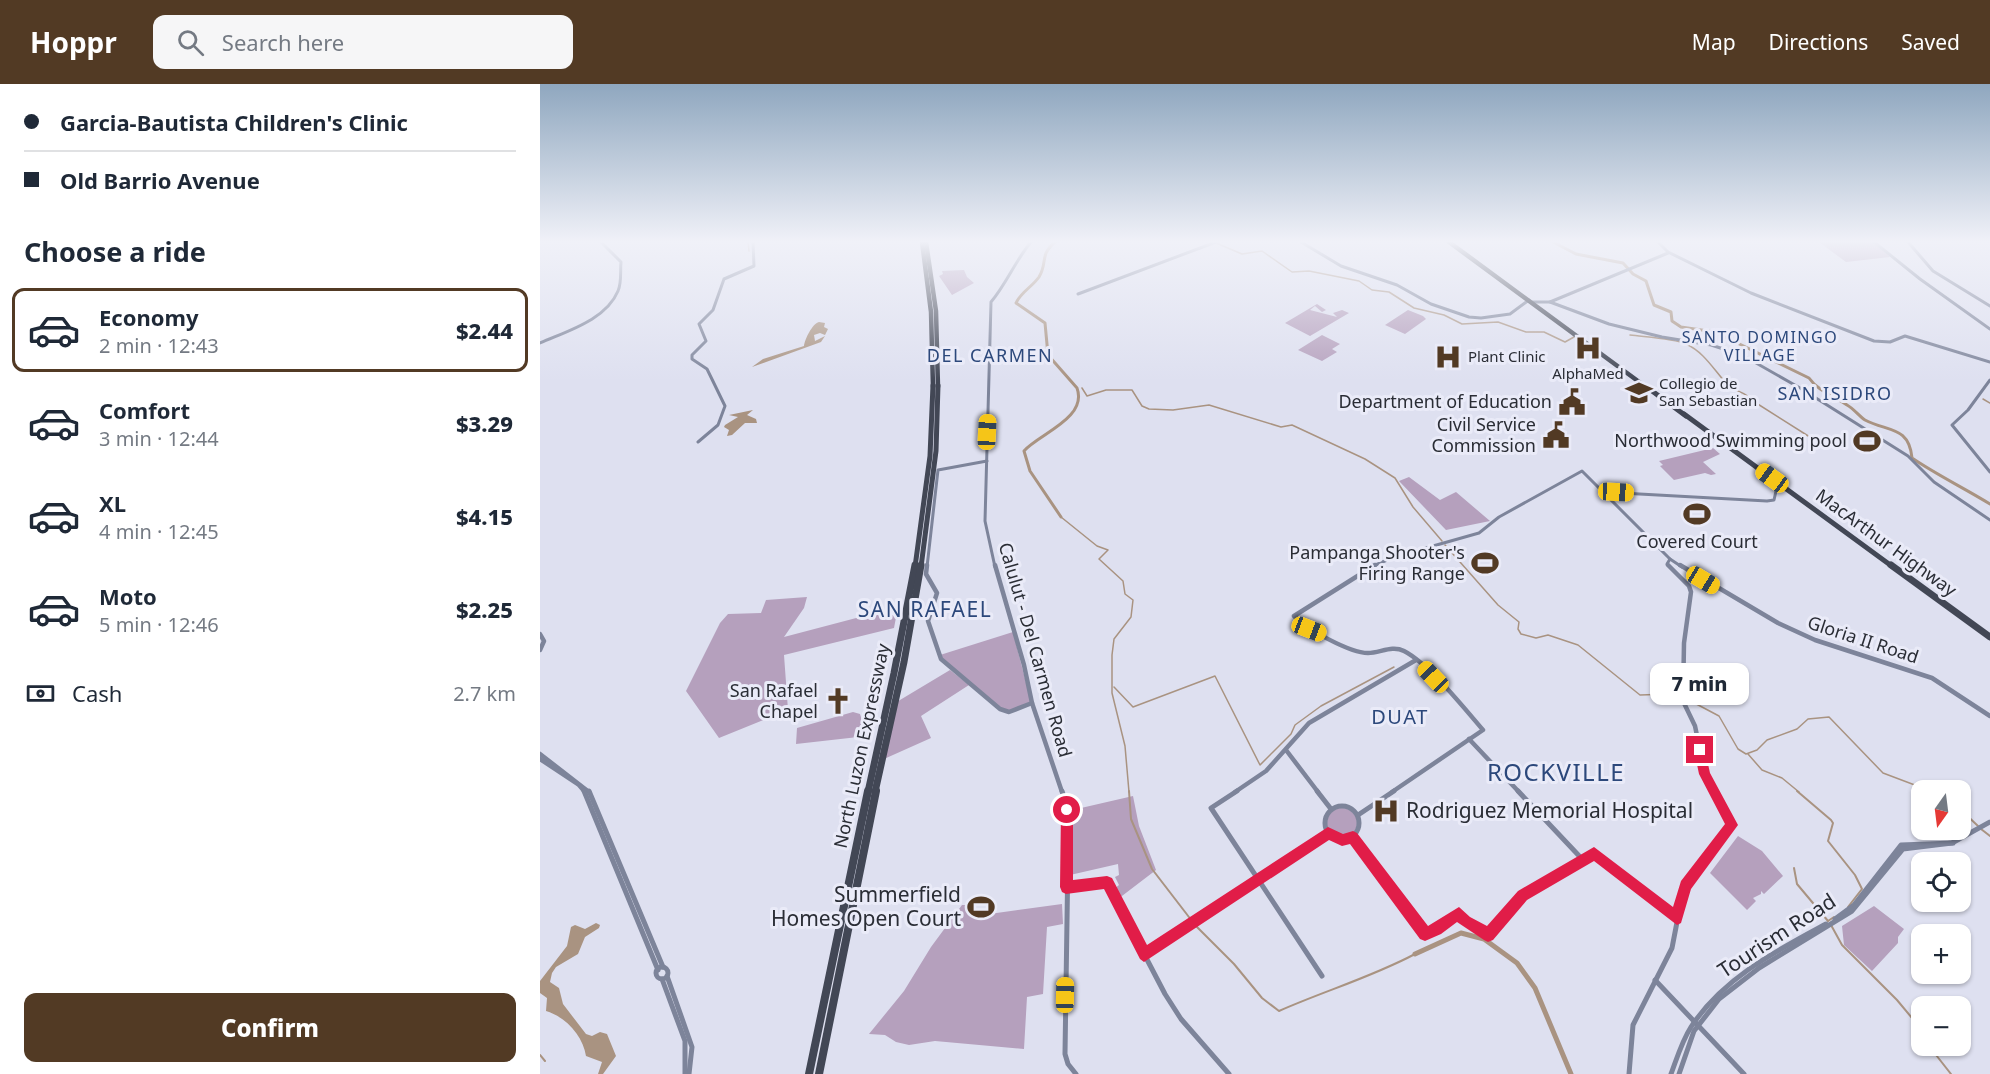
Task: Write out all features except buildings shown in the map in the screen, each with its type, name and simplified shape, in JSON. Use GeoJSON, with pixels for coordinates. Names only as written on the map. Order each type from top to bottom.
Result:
{"type":"FeatureCollection","features":[{"type":"Feature","properties":{"kind":"highway","name":"North Luzon Expressway"},"geometry":{"type":"LineString","coordinates":[[809,1074],[849,871],[895,665],[921,516],[931,413],[933,359],[929,288]]}},
{"type":"Feature","properties":{"kind":"highway","name":"North Luzon Expressway"},"geometry":{"type":"LineString","coordinates":[[819,1074],[858,871],[902,664],[927,516],[935,442],[938,359],[933,288]]}},
{"type":"Feature","properties":{"kind":"highway","name":"MacArthur Highway"},"geometry":{"type":"LineString","coordinates":[[1513,288],[1990,637]]}},
{"type":"Feature","properties":{"kind":"street"},"geometry":{"type":"LineString","coordinates":[[540,343],[594,318],[615,297],[619,288]]}},
{"type":"Feature","properties":{"kind":"street"},"geometry":{"type":"LineString","coordinates":[[699,441],[717,425],[724,407],[723,399],[706,369],[692,359],[692,355],[706,341],[699,324],[713,310],[721,288]]}},
{"type":"Feature","properties":{"kind":"street","name":"Calulut - Del Carmen Road"},"geometry":{"type":"LineString","coordinates":[[1003,288],[991,302],[986,529],[998,581],[1024,665],[1032,703],[1066,803],[1068,848],[1065,1057],[1076,1074]]}},
{"type":"Feature","properties":{"kind":"street"},"geometry":{"type":"LineString","coordinates":[[1078,294],[1094,288]]}},
{"type":"Feature","properties":{"kind":"street"},"geometry":{"type":"LineString","coordinates":[[1402,288],[1423,301],[1479,318],[1510,314],[1531,301],[1550,302],[1624,328],[1711,345],[1747,357],[1908,456],[1912,462],[1950,493],[1990,520]]}},
{"type":"Feature","properties":{"kind":"street"},"geometry":{"type":"LineString","coordinates":[[1550,302],[1583,288]]}},
{"type":"Feature","properties":{"kind":"street"},"geometry":{"type":"LineString","coordinates":[[1743,288],[1874,341],[1890,342],[1904,336],[1990,362]]}},
{"type":"Feature","properties":{"kind":"street"},"geometry":{"type":"LineString","coordinates":[[1933,288],[1990,329]]}},
{"type":"Feature","properties":{"kind":"street"},"geometry":{"type":"LineString","coordinates":[[1960,288],[1990,306]]}},
{"type":"Feature","properties":{"kind":"street"},"geometry":{"type":"LineString","coordinates":[[1990,380],[1968,410],[1952,424],[1990,472]]}},
{"type":"Feature","properties":{"kind":"street"},"geometry":{"type":"LineString","coordinates":[[987,461],[938,470],[926,574],[937,593],[928,624],[943,661],[1000,709],[1009,712],[1032,703]]}},
{"type":"Feature","properties":{"kind":"street"},"geometry":{"type":"LineString","coordinates":[[1358,815],[1484,730],[1411,654],[1396,649],[1357,652],[1339,641],[1298,623],[1294,616],[1379,562],[1479,533],[1499,517],[1582,471],[1670,559],[1667,564],[1689,586],[1691,592],[1684,644],[1683,699],[1696,730],[1705,774],[1732,825],[1686,886],[1672,948],[1633,1025],[1629,1074]]}},
{"type":"Feature","properties":{"kind":"street"},"geometry":{"type":"LineString","coordinates":[[1603,492],[1767,501],[1774,499],[1776,491],[1785,487]]}},
{"type":"Feature","properties":{"kind":"street","name":"Gloria II Road"},"geometry":{"type":"LineString","coordinates":[[1670,559],[1746,605],[1800,634],[1838,649],[1925,674],[1990,716]]}},
{"type":"Feature","properties":{"kind":"street"},"geometry":{"type":"LineString","coordinates":[[540,634],[544,642],[540,650]]}},
{"type":"Feature","properties":{"kind":"street"},"geometry":{"type":"LineString","coordinates":[[1322,976],[1211,808],[1254,781],[1286,750],[1309,723],[1416,660]]}},
{"type":"Feature","properties":{"kind":"street"},"geometry":{"type":"LineString","coordinates":[[1469,739],[1583,860]]}},
{"type":"Feature","properties":{"kind":"street"},"geometry":{"type":"LineString","coordinates":[[1286,750],[1331,809]]}},
{"type":"Feature","properties":{"kind":"street"},"geometry":{"type":"LineString","coordinates":[[540,754],[588,789],[603,820],[660,968],[656,978],[664,977]]}},
{"type":"Feature","properties":{"kind":"street"},"geometry":{"type":"LineString","coordinates":[[540,759],[579,785],[585,792],[660,968]]}},
{"type":"Feature","properties":{"kind":"street"},"geometry":{"type":"LineString","coordinates":[[1331,809],[1344,807],[1358,815]]}},
{"type":"Feature","properties":{"kind":"street"},"geometry":{"type":"LineString","coordinates":[[1331,809],[1324,821],[1328,833],[1342,840],[1353,837],[1359,831],[1358,815]]}},
{"type":"Feature","properties":{"kind":"street","name":"Tourism Road"},"geometry":{"type":"LineString","coordinates":[[1671,1074],[1697,1021],[1719,999],[1759,968],[1852,911],[1864,900],[1903,849],[1909,846],[1937,847],[1953,843],[1966,839],[1987,824]]}},
{"type":"Feature","properties":{"kind":"street"},"geometry":{"type":"LineString","coordinates":[[1144,955],[1328,833]]}},
{"type":"Feature","properties":{"kind":"street"},"geometry":{"type":"LineString","coordinates":[[1353,837],[1425,934],[1459,914],[1466,922],[1488,935],[1522,895],[1594,853],[1677,918]]}},
{"type":"Feature","properties":{"kind":"street"},"geometry":{"type":"LineString","coordinates":[[1066,887],[1107,883],[1144,955],[1181,1019],[1229,1074]]}},
{"type":"Feature","properties":{"kind":"street"},"geometry":{"type":"LineString","coordinates":[[660,968],[668,969],[664,977],[685,1041],[687,1074]]}},
{"type":"Feature","properties":{"kind":"street"},"geometry":{"type":"LineString","coordinates":[[1655,980],[1697,1021],[1744,1074]]}},
{"type":"Feature","properties":{"kind":"street","name":"Tourism Road"},"geometry":{"type":"LineString","coordinates":[[1679,1074],[1697,1021]]}},
{"type":"Feature","properties":{"kind":"shaded area"},"geometry":{"type":"Polygon","coordinates":[[[947,288],[964,288],[952,295],[947,288]]]}},
{"type":"Feature","properties":{"kind":"shaded area"},"geometry":{"type":"Polygon","coordinates":[[[1317,304],[1326,310],[1322,312],[1315,306],[1310,310],[1337,317],[1333,313],[1342,310],[1349,313],[1310,336],[1285,323],[1317,304]]]}},
{"type":"Feature","properties":{"kind":"shaded area"},"geometry":{"type":"Polygon","coordinates":[[[1408,310],[1426,319],[1405,334],[1385,325],[1408,310]]]}},
{"type":"Feature","properties":{"kind":"shaded area"},"geometry":{"type":"Polygon","coordinates":[[[819,322],[825,323],[824,327],[828,329],[825,335],[820,333],[814,335],[815,341],[825,336],[821,342],[752,367],[763,359],[804,346],[809,332],[819,322]]]}},
{"type":"Feature","properties":{"kind":"shaded area"},"geometry":{"type":"Polygon","coordinates":[[[1322,335],[1340,344],[1332,349],[1337,352],[1322,361],[1298,350],[1322,335]]]}},
{"type":"Feature","properties":{"kind":"shaded area"},"geometry":{"type":"Polygon","coordinates":[[[753,410],[747,415],[756,419],[757,423],[745,423],[732,435],[727,436],[729,430],[724,427],[725,425],[738,417],[729,415],[753,410]]]}},
{"type":"Feature","properties":{"kind":"shaded area"},"geometry":{"type":"Polygon","coordinates":[[[1713,448],[1720,454],[1703,462],[1716,474],[1705,473],[1674,480],[1660,466],[1663,465],[1659,461],[1713,448]]]}},
{"type":"Feature","properties":{"kind":"shaded area"},"geometry":{"type":"Polygon","coordinates":[[[1409,477],[1440,500],[1456,492],[1490,521],[1446,530],[1399,481],[1409,477]]]}},
{"type":"Feature","properties":{"kind":"shaded area"},"geometry":{"type":"Polygon","coordinates":[[[807,597],[804,608],[784,637],[898,607],[894,628],[784,655],[788,710],[719,738],[686,691],[720,623],[728,614],[761,613],[766,600],[807,597]]]}},
{"type":"Feature","properties":{"kind":"shaded area"},"geometry":{"type":"Polygon","coordinates":[[[1013,632],[1031,702],[1014,710],[1004,710],[947,664],[940,655],[1013,632]]]}},
{"type":"Feature","properties":{"kind":"shaded area"},"geometry":{"type":"Polygon","coordinates":[[[950,670],[969,685],[921,716],[931,738],[884,759],[895,703],[950,670]]]}},
{"type":"Feature","properties":{"kind":"shaded area"},"geometry":{"type":"Polygon","coordinates":[[[853,712],[860,714],[867,736],[796,744],[797,728],[853,712]]]}},
{"type":"Feature","properties":{"kind":"shaded area"},"geometry":{"type":"Polygon","coordinates":[[[1133,796],[1139,826],[1156,870],[1118,899],[1113,890],[1119,885],[1115,877],[1119,875],[1118,864],[1070,875],[1068,811],[1133,796]]]}},
{"type":"Feature","properties":{"kind":"shaded area"},"geometry":{"type":"Polygon","coordinates":[[[1342,808],[1353,812],[1357,823],[1353,834],[1342,838],[1331,834],[1327,823],[1331,812],[1342,808]]]}},
{"type":"Feature","properties":{"kind":"shaded area"},"geometry":{"type":"Polygon","coordinates":[[[1738,836],[1762,851],[1783,876],[1764,894],[1761,891],[1761,894],[1753,898],[1756,901],[1747,910],[1710,873],[1738,836]]]}},
{"type":"Feature","properties":{"kind":"shaded area"},"geometry":{"type":"Polygon","coordinates":[[[1062,904],[1063,924],[1047,927],[1043,994],[1027,997],[1024,1049],[935,1041],[909,1045],[896,1042],[885,1035],[869,1034],[904,991],[931,947],[962,905],[973,908],[975,916],[1062,904]]]}},
{"type":"Feature","properties":{"kind":"shaded area"},"geometry":{"type":"Polygon","coordinates":[[[1874,906],[1904,929],[1898,937],[1898,943],[1872,971],[1844,945],[1842,926],[1874,906]]]}},
{"type":"Feature","properties":{"kind":"shaded area"},"geometry":{"type":"Polygon","coordinates":[[[596,923],[600,925],[599,928],[585,937],[578,954],[556,967],[550,982],[559,988],[563,1004],[586,1034],[592,1036],[600,1032],[607,1034],[616,1056],[603,1074],[598,1074],[602,1062],[586,1056],[581,1041],[572,1028],[560,1018],[546,1011],[547,998],[540,993],[540,981],[567,946],[571,927],[575,925],[585,929],[596,923]]]}},
{"type":"Feature","properties":{"kind":"waterway"},"geometry":{"type":"LineString","coordinates":[[1029,288],[1016,303],[1045,323],[1048,355],[1077,388],[1078,399],[1069,417],[1024,451],[1030,471],[1061,517]]}},
{"type":"Feature","properties":{"kind":"waterway"},"geometry":{"type":"LineString","coordinates":[[1369,288],[1389,292],[1414,308],[1444,315],[1462,324],[1498,322],[1526,332],[1544,332],[1565,342],[1574,337]]}},
{"type":"Feature","properties":{"kind":"waterway"},"geometry":{"type":"LineString","coordinates":[[1648,288],[1654,305],[1671,312],[1672,321],[1681,327],[1715,332],[1809,378],[1817,387],[1850,407],[1865,420],[1902,435],[1907,440],[1912,458],[1990,504]]}},
{"type":"Feature","properties":{"kind":"waterway"},"geometry":{"type":"LineString","coordinates":[[1630,335],[1674,340],[1692,347],[1729,386],[1747,395],[1813,439]]}},
{"type":"Feature","properties":{"kind":"waterway"},"geometry":{"type":"LineString","coordinates":[[1082,388],[1087,396],[1106,390],[1132,390],[1142,406],[1149,409],[1173,410],[1209,405],[1281,427],[1292,425],[1365,459],[1395,478],[1413,507],[1442,541]]}},
{"type":"Feature","properties":{"kind":"waterway"},"geometry":{"type":"LineString","coordinates":[[1983,399],[1990,403]]}},
{"type":"Feature","properties":{"kind":"waterway"},"geometry":{"type":"LineString","coordinates":[[1061,517],[1097,546],[1108,550],[1099,559],[1123,581],[1125,594],[1133,600],[1131,617],[1114,639],[1112,655],[1112,693],[1125,746],[1129,792]]}},
{"type":"Feature","properties":{"kind":"waterway"},"geometry":{"type":"LineString","coordinates":[[1445,545],[1498,605],[1519,622],[1518,629],[1521,634],[1536,638],[1548,635],[1578,645],[1640,695],[1670,694],[1680,697]]}},
{"type":"Feature","properties":{"kind":"waterway"},"geometry":{"type":"LineString","coordinates":[[1114,687],[1133,707],[1215,676],[1260,765],[1291,734],[1295,725],[1321,706],[1394,667]]}},
{"type":"Feature","properties":{"kind":"waterway"},"geometry":{"type":"LineString","coordinates":[[1685,698],[1719,716],[1738,749],[1746,754],[1757,750],[1767,740],[1797,729],[1808,719],[1829,717],[1883,773],[1911,784]]}},
{"type":"Feature","properties":{"kind":"waterway"},"geometry":{"type":"LineString","coordinates":[[1748,754],[1762,770],[1782,778],[1799,792]]}},
{"type":"Feature","properties":{"kind":"waterway"},"geometry":{"type":"LineString","coordinates":[[1129,791],[1131,819],[1152,869],[1192,921]]}},
{"type":"Feature","properties":{"kind":"waterway"},"geometry":{"type":"LineString","coordinates":[[1797,791],[1833,823],[1828,841],[1855,875],[1862,889],[1848,907]]}},
{"type":"Feature","properties":{"kind":"waterway"},"geometry":{"type":"LineString","coordinates":[[1971,819],[1978,826]]}},
{"type":"Feature","properties":{"kind":"waterway"},"geometry":{"type":"LineString","coordinates":[[1981,829],[1990,836]]}},
{"type":"Feature","properties":{"kind":"waterway"},"geometry":{"type":"LineString","coordinates":[[1794,868],[1797,884],[1828,921],[1834,917]]}},
{"type":"Feature","properties":{"kind":"waterway"},"geometry":{"type":"LineString","coordinates":[[1195,925],[1234,964],[1262,998],[1279,1011],[1382,970],[1415,954]]}},
{"type":"Feature","properties":{"kind":"waterway"},"geometry":{"type":"LineString","coordinates":[[1831,925],[1842,945],[1911,1017]]}},
{"type":"Feature","properties":{"kind":"waterway"},"geometry":{"type":"LineString","coordinates":[[1415,954],[1461,933],[1484,939],[1517,963],[1535,988],[1571,1074]]}},
{"type":"Feature","properties":{"kind":"waterway"},"geometry":{"type":"LineString","coordinates":[[540,1055],[545,1061]]}},
{"type":"Feature","properties":{"kind":"waterway"},"geometry":{"type":"LineString","coordinates":[[1937,1056],[1951,1074]]}},
{"type":"Feature","properties":{"kind":"place","name":"AlphaMed"},"geometry":{"type":"Point","coordinates":[1588,348]}},
{"type":"Feature","properties":{"kind":"place","name":"Plant Clinic"},"geometry":{"type":"Point","coordinates":[1448,357]}},
{"type":"Feature","properties":{"kind":"place","name":"Collegio de San Sebastian"},"geometry":{"type":"Point","coordinates":[1639,393]}},
{"type":"Feature","properties":{"kind":"place","name":"Department of Education"},"geometry":{"type":"Point","coordinates":[1572,402]}},
{"type":"Feature","properties":{"kind":"place","name":"Civil Service Commission"},"geometry":{"type":"Point","coordinates":[1556,435]}},
{"type":"Feature","properties":{"kind":"place","name":"Northwood Swimming pool"},"geometry":{"type":"Point","coordinates":[1867,441]}},
{"type":"Feature","properties":{"kind":"place","name":"Covered Court"},"geometry":{"type":"Point","coordinates":[1697,514]}},
{"type":"Feature","properties":{"kind":"place","name":"Pampanga Shooter's Firing Range"},"geometry":{"type":"Point","coordinates":[1485,563]}},
{"type":"Feature","properties":{"kind":"place","name":"San Rafael Chapel"},"geometry":{"type":"Point","coordinates":[838,701]}},
{"type":"Feature","properties":{"kind":"place","name":"Rodriguez Memorial Hospital"},"geometry":{"type":"Point","coordinates":[1386,811]}},
{"type":"Feature","properties":{"kind":"place","name":"Summerfield Homes Open Court"},"geometry":{"type":"Point","coordinates":[981,907]}},
{"type":"Feature","properties":{"kind":"district","name":"SANTO DOMINGO VILLAGE"},"geometry":{"type":"Point","coordinates":[1760,346]}},
{"type":"Feature","properties":{"kind":"district","name":"DEL CARMEN"},"geometry":{"type":"Point","coordinates":[990,356]}},
{"type":"Feature","properties":{"kind":"district","name":"SAN ISIDRO"},"geometry":{"type":"Point","coordinates":[1835,394]}},
{"type":"Feature","properties":{"kind":"district","name":"SAN RAFAEL"},"geometry":{"type":"Point","coordinates":[925,610]}},
{"type":"Feature","properties":{"kind":"district","name":"DUAT"},"geometry":{"type":"Point","coordinates":[1400,717]}},
{"type":"Feature","properties":{"kind":"district","name":"ROCKVILLE"},"geometry":{"type":"Point","coordinates":[1556,773]}},
{"type":"Feature","properties":{"kind":"route"},"geometry":{"type":"LineString","coordinates":[[1067,810],[1066,887],[1107,883],[1144,955],[1328,833],[1342,840],[1353,837],[1425,934],[1459,914],[1466,922],[1488,935],[1522,895],[1594,853],[1677,918],[1683,891],[1732,825],[1705,774],[1700,750]]}}]}
